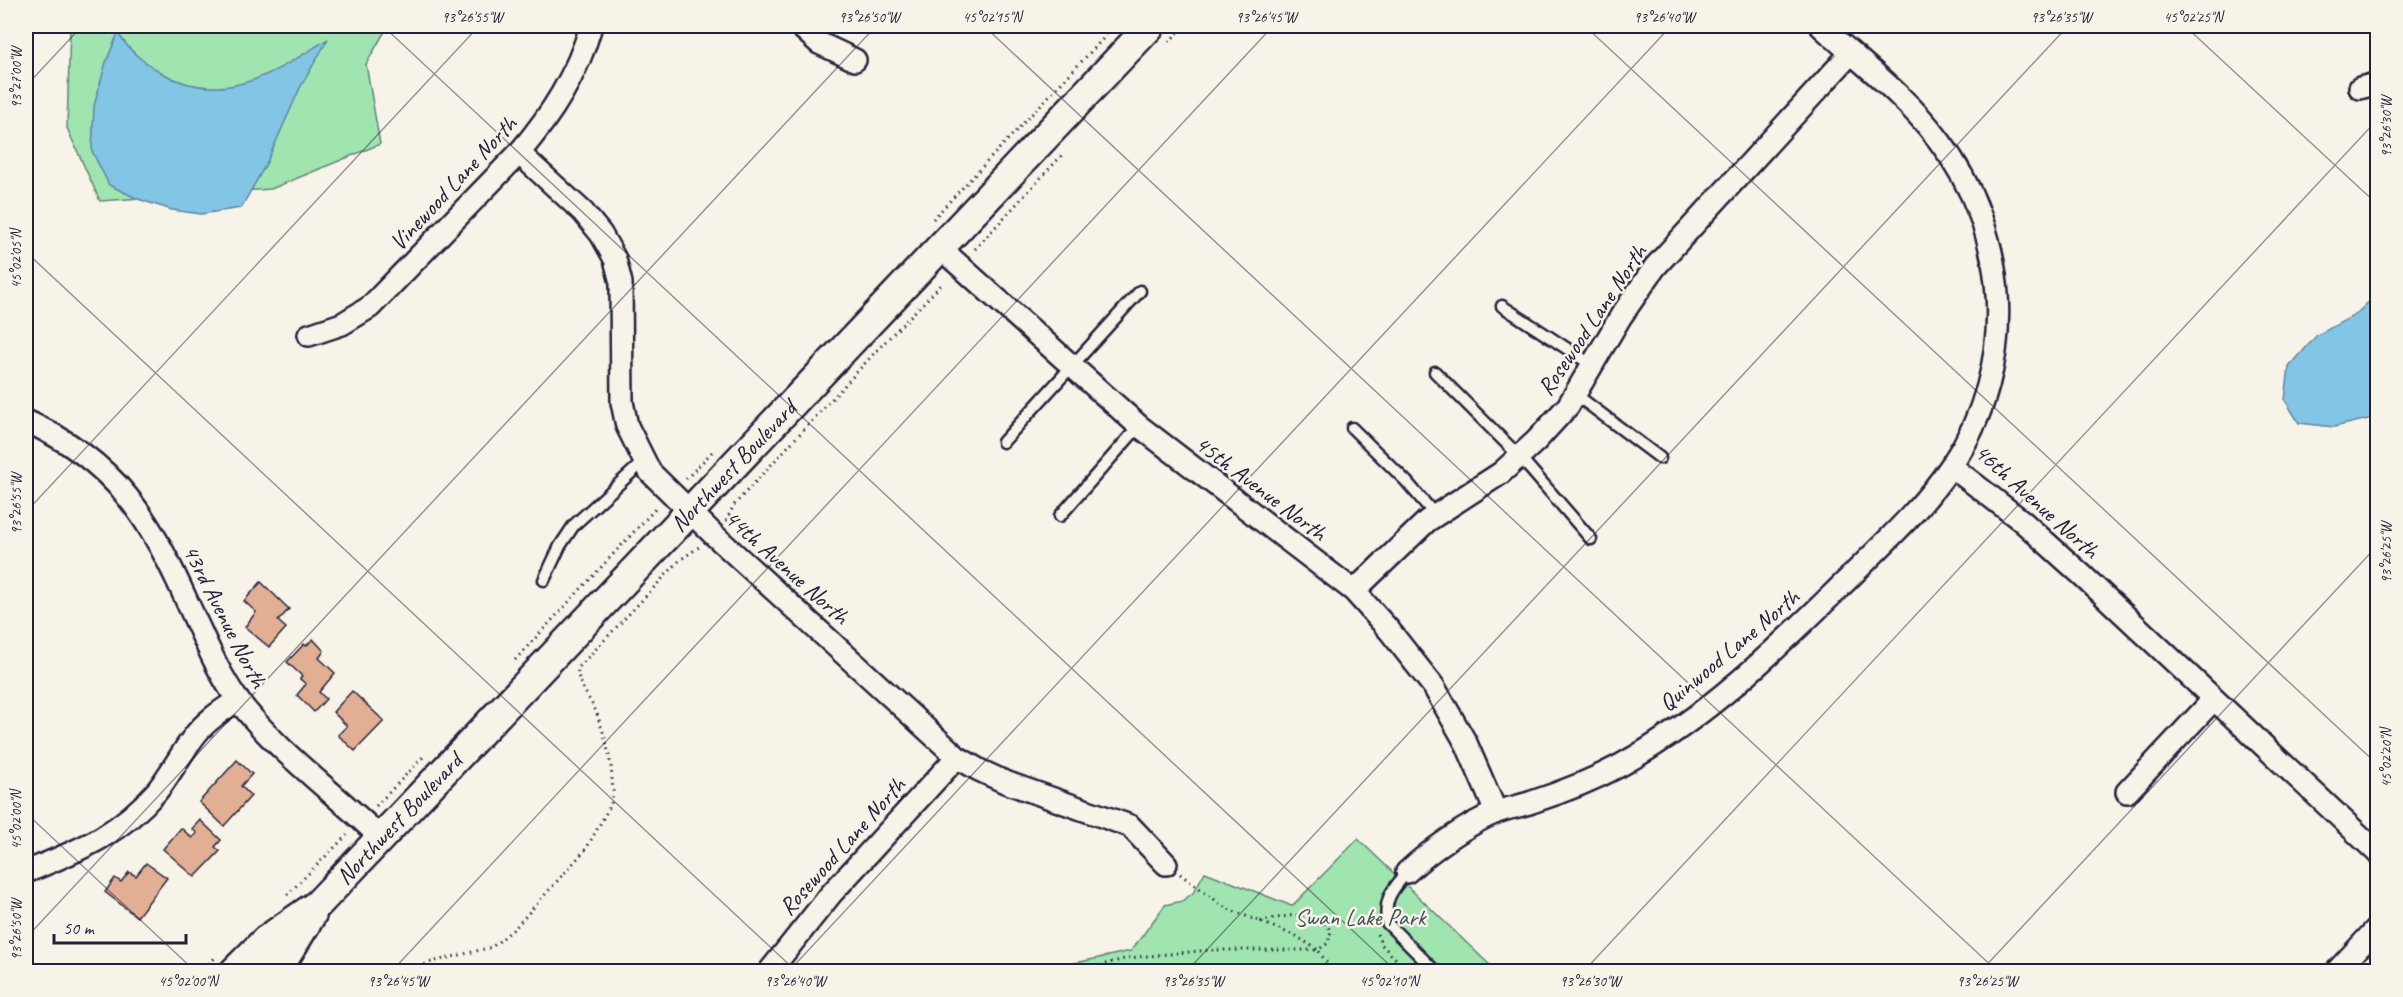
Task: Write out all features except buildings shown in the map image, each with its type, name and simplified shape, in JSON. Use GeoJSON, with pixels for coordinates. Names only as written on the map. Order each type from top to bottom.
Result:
{"type":"FeatureCollection","features":[{"type":"Feature","properties":{"kind":"main road","name":"Northwest Boulevard"},"geometry":{"type":"LineString","coordinates":[[234,972],[266,940],[318,904],[940,248],[1159,34]]}},
{"type":"Feature","properties":{"kind":"main road","name":"Northwest Boulevard"},"geometry":{"type":"LineString","coordinates":[[272,972],[286,956],[318,904]]}},
{"type":"Feature","properties":{"kind":"street","name":"Vinewood Lane North"},"geometry":{"type":"LineString","coordinates":[[309,335],[342,324],[370,307],[519,153],[542,126],[568,86],[584,50],[591,26]]}},
{"type":"Feature","properties":{"kind":"street"},"geometry":{"type":"LineString","coordinates":[[800,26],[819,43],[855,60]]}},
{"type":"Feature","properties":{"kind":"street","name":"46th Avenue North"},"geometry":{"type":"LineString","coordinates":[[1821,26],[1908,105],[1938,138],[1961,174],[1981,214],[1994,256],[1998,300],[1997,344],[1988,386],[1973,428],[1951,466],[2022,520],[2378,853]]}},
{"type":"Feature","properties":{"kind":"street","name":"Rosewood Lane North"},"geometry":{"type":"LineString","coordinates":[[1354,591],[1398,548],[1436,516],[1501,473],[1536,441],[1568,406],[1621,316],[1655,267],[1851,53]]}},
{"type":"Feature","properties":{"kind":"street","name":"44th Avenue North"},"geometry":{"type":"LineString","coordinates":[[519,153],[583,212],[601,234],[615,259],[621,283],[622,402],[627,426],[650,472],[690,513],[957,757],[1005,782],[1130,826],[1166,864]]}},
{"type":"Feature","properties":{"kind":"street","name":"45th Avenue North"},"geometry":{"type":"LineString","coordinates":[[940,248],[1139,426],[1354,591],[1389,630],[1434,687],[1466,743],[1496,812]]}},
{"type":"Feature","properties":{"kind":"street","name":"43rd Avenue North"},"geometry":{"type":"LineString","coordinates":[[26,421],[52,433],[89,458],[122,489],[149,525],[171,565],[225,680],[238,700],[279,744],[381,838]]}},
{"type":"Feature","properties":{"kind":"street","name":"Quinwood Lane North"},"geometry":{"type":"LineString","coordinates":[[1407,872],[1449,839],[1496,812],[1570,789],[1621,765],[1715,702],[1805,621],[1864,562],[1918,506],[1951,466]]}},
{"type":"Feature","properties":{"kind":"street"},"geometry":{"type":"LineString","coordinates":[[2127,792],[2214,699]]}},
{"type":"Feature","properties":{"kind":"street"},"geometry":{"type":"LineString","coordinates":[[26,872],[81,849],[112,832],[136,813],[158,789],[194,735],[218,713],[238,700]]}},
{"type":"Feature","properties":{"kind":"street","name":"Rosewood Lane North"},"geometry":{"type":"LineString","coordinates":[[768,972],[831,894],[957,757]]}},
{"type":"Feature","properties":{"kind":"street"},"geometry":{"type":"LineString","coordinates":[[2336,972],[2378,927]]}},
{"type":"Feature","properties":{"kind":"lane"},"geometry":{"type":"LineString","coordinates":[[1003,442],[1140,291]]}},
{"type":"Feature","properties":{"kind":"lane"},"geometry":{"type":"LineString","coordinates":[[1502,306],[1592,366]]}},
{"type":"Feature","properties":{"kind":"lane"},"geometry":{"type":"LineString","coordinates":[[1435,372],[1519,456],[1591,538]]}},
{"type":"Feature","properties":{"kind":"lane"},"geometry":{"type":"LineString","coordinates":[[1575,394],[1660,458]]}},
{"type":"Feature","properties":{"kind":"lane"},"geometry":{"type":"LineString","coordinates":[[1060,516],[1139,426]]}},
{"type":"Feature","properties":{"kind":"lane"},"geometry":{"type":"LineString","coordinates":[[1352,428],[1406,481],[1436,516]]}},
{"type":"Feature","properties":{"kind":"lane"},"geometry":{"type":"LineString","coordinates":[[544,580],[574,525],[644,461]]}},
{"type":"Feature","properties":{"kind":"lane"},"geometry":{"type":"LineString","coordinates":[[1407,872],[1391,891],[1385,907],[1387,923],[1436,972]]}},
{"type":"Feature","properties":{"kind":"path"},"geometry":{"type":"LineString","coordinates":[[933,219],[1115,26]]}},
{"type":"Feature","properties":{"kind":"path"},"geometry":{"type":"LineString","coordinates":[[1159,34],[1184,26]]}},
{"type":"Feature","properties":{"kind":"path"},"geometry":{"type":"LineString","coordinates":[[975,249],[1069,147]]}},
{"type":"Feature","properties":{"kind":"path"},"geometry":{"type":"LineString","coordinates":[[725,526],[734,505],[944,282]]}},
{"type":"Feature","properties":{"kind":"path"},"geometry":{"type":"LineString","coordinates":[[686,479],[717,447]]}},
{"type":"Feature","properties":{"kind":"path"},"geometry":{"type":"LineString","coordinates":[[512,663],[657,507]]}},
{"type":"Feature","properties":{"kind":"path"},"geometry":{"type":"LineString","coordinates":[[408,972],[428,963],[492,947],[533,911],[586,849],[611,804],[613,790],[606,741],[596,711],[581,685],[578,668],[684,556],[699,548]]}},
{"type":"Feature","properties":{"kind":"path"},"geometry":{"type":"LineString","coordinates":[[375,806],[425,755]]}},
{"type":"Feature","properties":{"kind":"path"},"geometry":{"type":"LineString","coordinates":[[286,897],[347,835]]}},
{"type":"Feature","properties":{"kind":"path"},"geometry":{"type":"LineString","coordinates":[[1166,864],[1226,908],[1296,936],[1318,950],[1333,972]]}},
{"type":"Feature","properties":{"kind":"path"},"geometry":{"type":"LineString","coordinates":[[1076,972],[1128,958],[1210,950],[1318,950],[1328,943],[1330,931],[1323,920],[1305,915],[1258,922]]}},
{"type":"Feature","properties":{"kind":"green space"},"geometry":{"type":"Polygon","coordinates":[[[70,26],[388,26],[366,64],[380,144],[271,189],[100,201],[67,128],[70,26]]]}},
{"type":"Feature","properties":{"kind":"green space","name":"Swan Lake Park"},"geometry":{"type":"Polygon","coordinates":[[[1358,839],[1496,971],[1047,972],[1052,968],[1131,951],[1165,905],[1182,901],[1193,893],[1205,872],[1292,906],[1358,839]]]}},
{"type":"Feature","properties":{"kind":"water"},"geometry":{"type":"Polygon","coordinates":[[[118,33],[132,51],[155,69],[185,83],[206,87],[248,82],[289,63],[328,39],[300,88],[266,164],[241,208],[201,214],[172,210],[138,199],[109,185],[92,151],[94,106],[106,62],[118,33]]]}},
{"type":"Feature","properties":{"kind":"water"},"geometry":{"type":"Polygon","coordinates":[[[2377,294],[2377,417],[2334,427],[2299,423],[2285,400],[2289,367],[2317,335],[2355,315],[2377,294]]]}}]}
